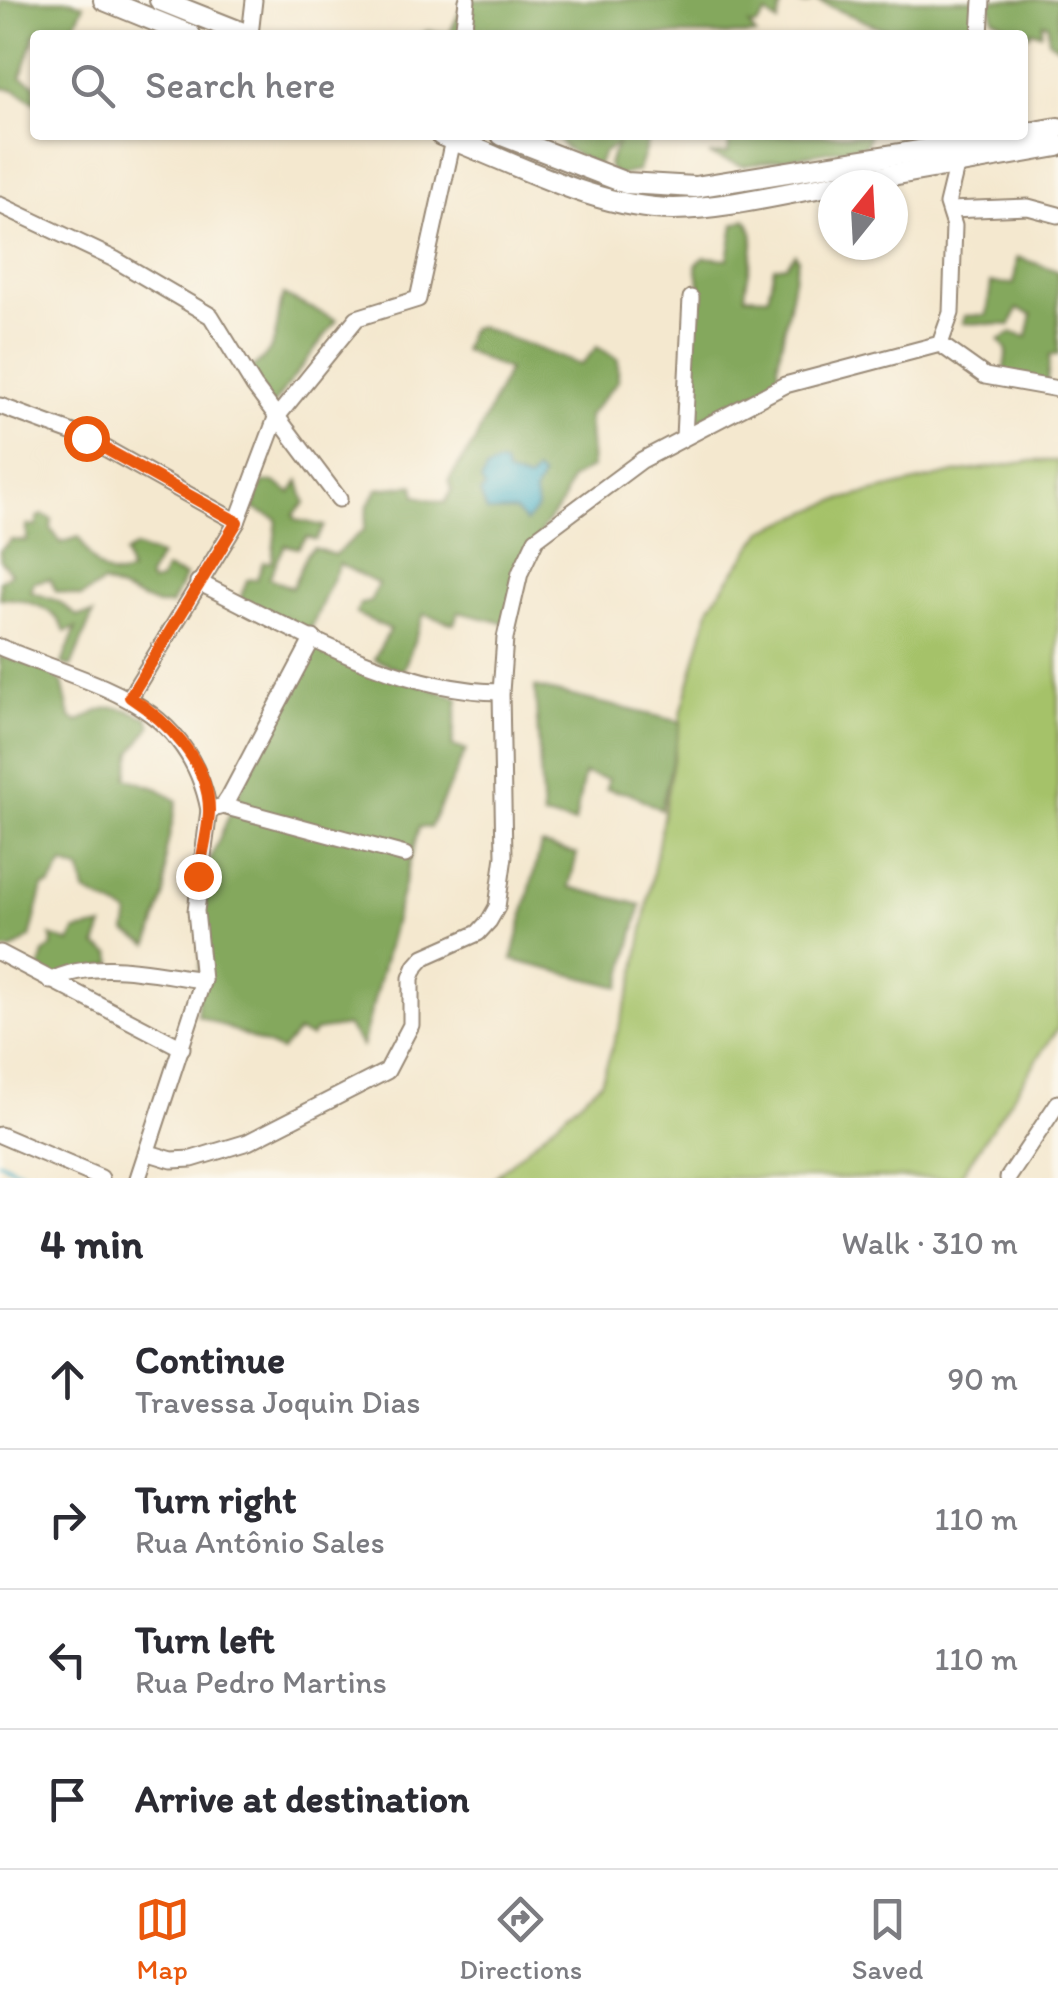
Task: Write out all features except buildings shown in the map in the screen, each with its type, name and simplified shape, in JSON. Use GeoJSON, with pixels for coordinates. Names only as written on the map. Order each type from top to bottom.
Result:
{"type":"FeatureCollection","features":[{"type":"Feature","properties":{"kind":"main road"},"geometry":{"type":"LineString","coordinates":[[104,0],[178,30]]}},
{"type":"Feature","properties":{"kind":"main road"},"geometry":{"type":"LineString","coordinates":[[160,0],[236,30]]}},
{"type":"Feature","properties":{"kind":"main road"},"geometry":{"type":"LineString","coordinates":[[1028,134],[1058,128]]}},
{"type":"Feature","properties":{"kind":"main road"},"geometry":{"type":"LineString","coordinates":[[455,140],[583,190],[648,207],[716,206],[818,188]]}},
{"type":"Feature","properties":{"kind":"main road"},"geometry":{"type":"LineString","coordinates":[[515,140],[626,183],[674,187],[717,184],[965,140]]}},
{"type":"Feature","properties":{"kind":"main road"},"geometry":{"type":"LineString","coordinates":[[908,172],[1058,146]]}},
{"type":"Feature","properties":{"kind":"street"},"geometry":{"type":"LineString","coordinates":[[250,30],[254,0]]}},
{"type":"Feature","properties":{"kind":"street"},"geometry":{"type":"LineString","coordinates":[[464,30],[467,0]]}},
{"type":"Feature","properties":{"kind":"street"},"geometry":{"type":"LineString","coordinates":[[980,30],[982,0]]}},
{"type":"Feature","properties":{"kind":"street"},"geometry":{"type":"LineString","coordinates":[[130,697],[237,522],[276,418],[351,323],[371,310],[410,304],[418,299],[446,140]]}},
{"type":"Feature","properties":{"kind":"street"},"geometry":{"type":"LineString","coordinates":[[940,344],[952,313],[954,226],[947,197],[957,163]]}},
{"type":"Feature","properties":{"kind":"street"},"geometry":{"type":"LineString","coordinates":[[0,205],[114,258],[193,302],[223,332],[276,418],[338,499]]}},
{"type":"Feature","properties":{"kind":"street"},"geometry":{"type":"LineString","coordinates":[[950,210],[1028,207],[1058,215]]}},
{"type":"Feature","properties":{"kind":"street"},"geometry":{"type":"LineString","coordinates":[[684,437],[691,298]]}},
{"type":"Feature","properties":{"kind":"street"},"geometry":{"type":"LineString","coordinates":[[150,1153],[172,1160],[192,1159],[248,1142],[392,1065],[411,1025],[410,978],[416,966],[424,957],[478,932],[497,907],[504,838],[501,692],[512,599],[527,554],[548,527],[642,460],[794,381],[940,344],[985,376],[1058,389]]}},
{"type":"Feature","properties":{"kind":"street"},"geometry":{"type":"LineString","coordinates":[[0,406],[86,438],[237,522]]}},
{"type":"Feature","properties":{"kind":"street"},"geometry":{"type":"LineString","coordinates":[[198,582],[313,638],[424,683],[462,692],[501,692]]}},
{"type":"Feature","properties":{"kind":"street"},"geometry":{"type":"LineString","coordinates":[[138,1178],[150,1153],[203,980],[196,912],[216,808],[313,638]]}},
{"type":"Feature","properties":{"kind":"street"},"geometry":{"type":"LineString","coordinates":[[0,647],[130,697],[150,711],[186,748],[216,808],[405,854]]}},
{"type":"Feature","properties":{"kind":"street"},"geometry":{"type":"LineString","coordinates":[[0,953],[182,1048]]}},
{"type":"Feature","properties":{"kind":"street"},"geometry":{"type":"LineString","coordinates":[[50,981],[66,973],[92,969],[203,980]]}},
{"type":"Feature","properties":{"kind":"street"},"geometry":{"type":"LineString","coordinates":[[1008,1178],[1058,1103]]}},
{"type":"Feature","properties":{"kind":"street"},"geometry":{"type":"LineString","coordinates":[[0,1135],[101,1178]]}},
{"type":"Feature","properties":{"kind":"green space"},"geometry":{"type":"Polygon","coordinates":[[[0,0],[71,0],[84,5],[72,30],[30,30],[30,50],[21,77],[30,82],[30,100],[16,90],[0,88],[0,0]]]}},
{"type":"Feature","properties":{"kind":"green space"},"geometry":{"type":"Polygon","coordinates":[[[465,0],[782,0],[778,23],[766,14],[756,26],[749,25],[752,30],[451,30],[465,0]]]}},
{"type":"Feature","properties":{"kind":"green space"},"geometry":{"type":"Polygon","coordinates":[[[789,0],[815,0],[806,5],[789,0]]]}},
{"type":"Feature","properties":{"kind":"green space"},"geometry":{"type":"Polygon","coordinates":[[[815,0],[978,0],[975,30],[885,30],[815,0]]]}},
{"type":"Feature","properties":{"kind":"green space"},"geometry":{"type":"Polygon","coordinates":[[[990,0],[1058,0],[1058,47],[1048,40],[1048,24],[1043,23],[1041,33],[1031,31],[1030,35],[1017,26],[1015,30],[1005,29],[1005,24],[993,18],[990,0]]]}},
{"type":"Feature","properties":{"kind":"green space"},"geometry":{"type":"Polygon","coordinates":[[[559,140],[648,140],[638,171],[621,175],[611,172],[608,164],[617,144],[603,153],[597,166],[564,147],[559,140]]]}},
{"type":"Feature","properties":{"kind":"green space"},"geometry":{"type":"Polygon","coordinates":[[[729,140],[868,140],[866,145],[743,166],[709,155],[728,153],[729,140]]]}},
{"type":"Feature","properties":{"kind":"green space"},"geometry":{"type":"Polygon","coordinates":[[[746,219],[753,246],[745,296],[768,297],[774,267],[786,265],[795,254],[798,259],[778,362],[779,383],[687,427],[691,342],[700,288],[696,265],[704,257],[728,259],[734,224],[746,219]]]}},
{"type":"Feature","properties":{"kind":"green space"},"geometry":{"type":"Polygon","coordinates":[[[1017,257],[1058,271],[1058,355],[1050,355],[1047,382],[1003,374],[1007,350],[999,340],[1012,333],[1027,337],[1032,314],[1017,309],[1011,325],[963,323],[964,316],[987,315],[991,283],[1014,284],[1017,257]]]}},
{"type":"Feature","properties":{"kind":"green space"},"geometry":{"type":"Polygon","coordinates":[[[283,295],[337,320],[272,406],[247,372],[272,347],[283,295]]]}},
{"type":"Feature","properties":{"kind":"green space"},"geometry":{"type":"Polygon","coordinates":[[[478,326],[581,365],[597,347],[618,359],[618,381],[588,416],[592,467],[571,479],[562,503],[543,528],[504,623],[458,612],[454,624],[424,614],[403,671],[374,659],[390,629],[356,614],[360,604],[370,602],[378,584],[339,564],[310,631],[240,599],[247,580],[257,579],[263,562],[272,562],[277,519],[252,508],[263,482],[274,482],[291,493],[299,481],[305,503],[294,514],[296,520],[324,526],[316,540],[307,537],[298,548],[285,545],[269,578],[292,588],[307,553],[314,548],[334,555],[364,530],[368,505],[378,489],[414,485],[416,496],[445,503],[452,490],[449,480],[474,443],[508,370],[463,350],[470,329],[478,326]]]}},
{"type":"Feature","properties":{"kind":"green space"},"geometry":{"type":"Polygon","coordinates":[[[1058,461],[1058,1028],[959,1178],[494,1178],[601,1082],[634,980],[682,710],[710,606],[763,531],[835,501],[954,473],[1058,461]]]}},
{"type":"Feature","properties":{"kind":"green space"},"geometry":{"type":"Polygon","coordinates":[[[38,517],[52,519],[51,529],[61,543],[79,537],[99,567],[112,575],[130,572],[125,554],[135,547],[160,556],[148,577],[151,583],[160,581],[165,569],[185,576],[171,605],[157,605],[103,583],[81,597],[56,591],[50,579],[34,582],[31,592],[58,601],[77,616],[93,614],[71,667],[62,664],[76,628],[65,632],[47,610],[0,598],[0,581],[11,573],[1,561],[0,551],[11,540],[27,541],[27,525],[36,527],[38,517]]]}},
{"type":"Feature","properties":{"kind":"green space"},"geometry":{"type":"Polygon","coordinates":[[[314,646],[458,698],[452,746],[466,750],[430,828],[419,827],[362,1046],[347,1026],[315,1031],[311,1037],[298,1032],[281,1051],[197,1015],[206,869],[240,790],[314,646]]]}},
{"type":"Feature","properties":{"kind":"green space"},"geometry":{"type":"Polygon","coordinates":[[[0,656],[37,666],[62,682],[70,717],[78,722],[112,708],[148,718],[151,726],[132,752],[127,778],[159,789],[177,801],[166,851],[165,894],[149,945],[126,932],[129,914],[85,892],[81,871],[63,864],[51,885],[43,887],[30,938],[11,950],[0,950],[0,656]]]}},
{"type":"Feature","properties":{"kind":"green space"},"geometry":{"type":"Polygon","coordinates":[[[535,687],[681,722],[661,810],[632,794],[606,789],[608,779],[584,774],[575,823],[543,817],[535,687]]]}},
{"type":"Feature","properties":{"kind":"green space"},"geometry":{"type":"Polygon","coordinates":[[[541,845],[577,854],[569,887],[641,905],[620,987],[512,960],[541,845]]]}},
{"type":"Feature","properties":{"kind":"green space"},"geometry":{"type":"Polygon","coordinates":[[[103,926],[96,946],[111,954],[113,964],[50,981],[39,971],[44,953],[52,946],[51,936],[70,943],[75,931],[103,926]]]}},
{"type":"Feature","properties":{"kind":"water"},"geometry":{"type":"Polygon","coordinates":[[[498,463],[504,465],[507,474],[529,481],[535,472],[542,477],[534,493],[538,508],[526,522],[515,511],[487,512],[480,493],[485,488],[481,481],[486,470],[498,463]]]}},
{"type":"Feature","properties":{"kind":"waterway"},"geometry":{"type":"LineString","coordinates":[[0,1162],[33,1178]]}},
{"type":"Feature","properties":{"kind":"route"},"geometry":{"type":"LineString","coordinates":[[86,438],[237,522],[152,655],[130,697],[171,730],[186,748],[200,776],[209,810],[198,876]]}}]}
